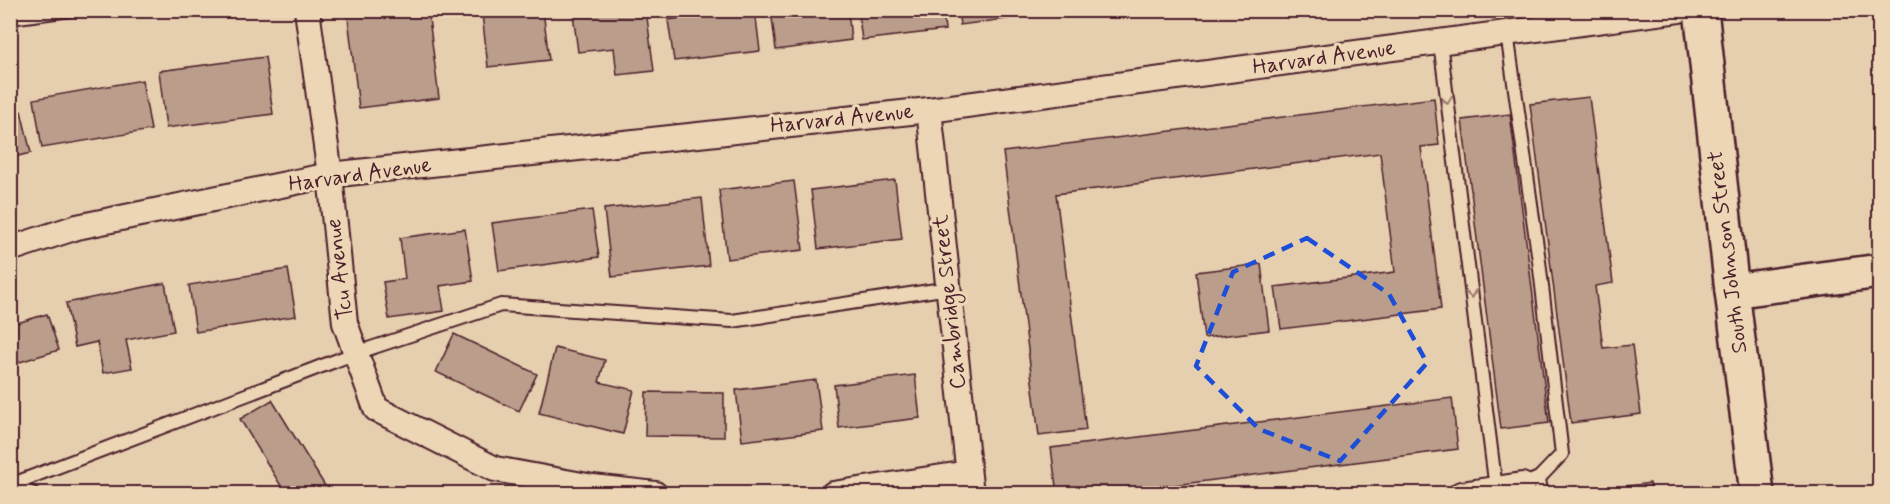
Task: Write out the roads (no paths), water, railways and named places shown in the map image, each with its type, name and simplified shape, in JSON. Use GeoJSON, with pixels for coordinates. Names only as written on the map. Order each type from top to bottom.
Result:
{"type":"FeatureCollection","features":[{"type":"Feature","properties":{"kind":"main road","name":"South Johnson Street"},"geometry":{"type":"LineString","coordinates":[[1701,10],[1757,494]]}},
{"type":"Feature","properties":{"kind":"main road"},"geometry":{"type":"LineString","coordinates":[[1732,291],[1880,271]]}},
{"type":"Feature","properties":{"kind":"street","name":"Tcu Avenue"},"geometry":{"type":"LineString","coordinates":[[307,10],[330,175],[345,323],[376,409],[495,469],[593,487],[655,494]]}},
{"type":"Feature","properties":{"kind":"street","name":"Harvard Avenue"},"geometry":{"type":"LineString","coordinates":[[10,249],[77,227],[330,175],[929,110],[1679,10]]}},
{"type":"Feature","properties":{"kind":"street","name":"Cambridge Street"},"geometry":{"type":"LineString","coordinates":[[929,110],[969,483]]}},
{"type":"Feature","properties":{"kind":"street"},"geometry":{"type":"LineString","coordinates":[[833,494],[969,483]]}},
{"type":"Feature","properties":{"kind":"street"},"geometry":{"type":"LineString","coordinates":[[1461,494],[1534,486]]}},
{"type":"Feature","properties":{"kind":"lane"},"geometry":{"type":"LineString","coordinates":[[10,18],[71,10]]}},
{"type":"Feature","properties":{"kind":"lane"},"geometry":{"type":"LineString","coordinates":[[1508,33],[1562,454],[1534,486]]}},
{"type":"Feature","properties":{"kind":"lane"},"geometry":{"type":"LineString","coordinates":[[1440,42],[1496,489]]}},
{"type":"Feature","properties":{"kind":"lane"},"geometry":{"type":"LineString","coordinates":[[11,485],[356,353],[501,305],[732,321],[949,288]]}},
{"type":"Feature","properties":{"kind":"lane"},"geometry":{"type":"LineString","coordinates":[[11,485],[34,494]]}}]}
